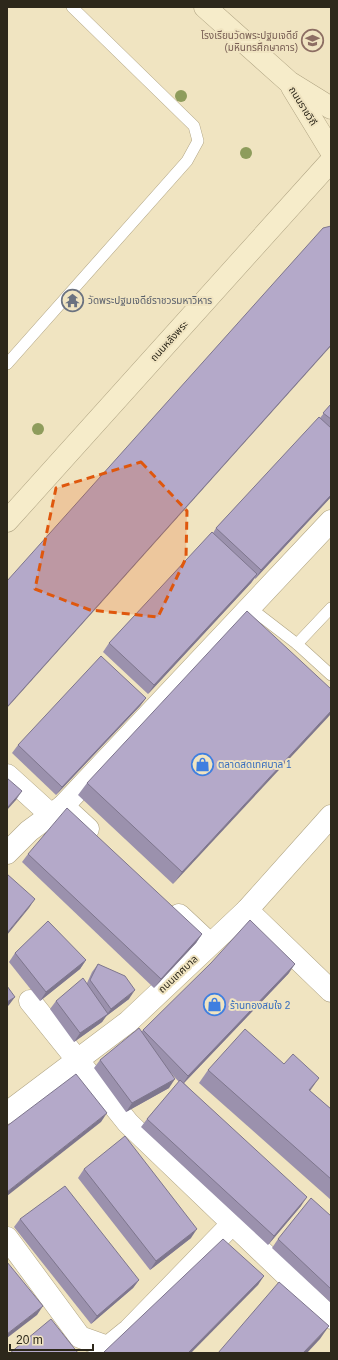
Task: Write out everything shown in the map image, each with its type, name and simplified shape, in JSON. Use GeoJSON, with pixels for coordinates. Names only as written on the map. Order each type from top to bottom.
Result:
{"type":"FeatureCollection","features":[{"type":"Feature","properties":{"kind":"main road"},"geometry":{"type":"LineString","coordinates":[[205,7],[289,82]]}},
{"type":"Feature","properties":{"kind":"main road","name":"ถนนราชวิถี"},"geometry":{"type":"LineString","coordinates":[[289,82],[331,108]]}},
{"type":"Feature","properties":{"kind":"main road","name":"ถนนราชวิถี"},"geometry":{"type":"LineString","coordinates":[[289,82],[331,151]]}},
{"type":"Feature","properties":{"kind":"main road","name":"ถนนหลังพระ"},"geometry":{"type":"LineString","coordinates":[[7,521],[331,161]]}},
{"type":"Feature","properties":{"kind":"street"},"geometry":{"type":"LineString","coordinates":[[7,853],[28,831],[57,810],[331,521]]}},
{"type":"Feature","properties":{"kind":"street"},"geometry":{"type":"LineString","coordinates":[[7,774],[103,843]]}},
{"type":"Feature","properties":{"kind":"street","name":"ถนนเทศบาล"},"geometry":{"type":"LineString","coordinates":[[7,1113],[76,1059],[128,1022],[246,910],[331,816]]}},
{"type":"Feature","properties":{"kind":"street"},"geometry":{"type":"LineString","coordinates":[[165,902],[210,944]]}},
{"type":"Feature","properties":{"kind":"street"},"geometry":{"type":"LineString","coordinates":[[246,910],[331,991]]}},
{"type":"Feature","properties":{"kind":"street"},"geometry":{"type":"LineString","coordinates":[[30,1002],[128,1123],[331,1318]]}},
{"type":"Feature","properties":{"kind":"street"},"geometry":{"type":"LineString","coordinates":[[7,1238],[80,1337],[108,1347],[130,1330],[232,1224]]}},
{"type":"Feature","properties":{"kind":"lane"},"geometry":{"type":"LineString","coordinates":[[7,364],[187,161],[198,141],[194,126],[72,7]]}},
{"type":"Feature","properties":{"kind":"lane"},"geometry":{"type":"LineString","coordinates":[[249,607],[297,644],[331,675]]}},
{"type":"Feature","properties":{"kind":"lane"},"geometry":{"type":"LineString","coordinates":[[297,644],[331,608]]}},
{"type":"Feature","properties":{"kind":"highlighted area"},"geometry":{"type":"Polygon","coordinates":[[[141,462],[187,511],[186,558],[158,617],[90,610],[35,589],[56,488],[141,462]]]}},
{"type":"Feature","properties":{"kind":"building"},"geometry":{"type":"Polygon","coordinates":[[[331,226],[331,345],[7,707],[7,581],[323,228],[331,226]]]}},
{"type":"Feature","properties":{"kind":"building"},"geometry":{"type":"Polygon","coordinates":[[[331,404],[331,419],[323,413],[331,404]]]}},
{"type":"Feature","properties":{"kind":"building"},"geometry":{"type":"Polygon","coordinates":[[[319,417],[331,428],[331,495],[261,570],[216,528],[319,417]]]}},
{"type":"Feature","properties":{"kind":"building"},"geometry":{"type":"Polygon","coordinates":[[[212,532],[257,574],[154,685],[109,643],[212,532]]]}},
{"type":"Feature","properties":{"kind":"building"},"geometry":{"type":"Polygon","coordinates":[[[247,611],[331,689],[331,711],[182,872],[87,783],[247,611]]]}},
{"type":"Feature","properties":{"kind":"building"},"geometry":{"type":"Polygon","coordinates":[[[101,656],[146,698],[62,787],[18,745],[101,656]]]}},
{"type":"Feature","properties":{"kind":"building"},"geometry":{"type":"Polygon","coordinates":[[[7,778],[22,791],[7,808],[7,778]]]}},
{"type":"Feature","properties":{"kind":"building"},"geometry":{"type":"Polygon","coordinates":[[[67,808],[202,934],[161,979],[28,854],[67,808]]]}},
{"type":"Feature","properties":{"kind":"building"},"geometry":{"type":"Polygon","coordinates":[[[7,874],[35,899],[7,933],[7,874]]]}},
{"type":"Feature","properties":{"kind":"building"},"geometry":{"type":"Polygon","coordinates":[[[250,920],[295,964],[188,1076],[143,1030],[211,963],[250,920]]]}},
{"type":"Feature","properties":{"kind":"building"},"geometry":{"type":"Polygon","coordinates":[[[48,921],[86,960],[46,992],[15,953],[48,921]]]}},
{"type":"Feature","properties":{"kind":"building"},"geometry":{"type":"Polygon","coordinates":[[[98,964],[125,976],[135,990],[111,1009],[90,980],[98,964]]]}},
{"type":"Feature","properties":{"kind":"building"},"geometry":{"type":"Polygon","coordinates":[[[83,978],[108,1014],[80,1033],[56,1001],[83,978]]]}},
{"type":"Feature","properties":{"kind":"building"},"geometry":{"type":"Polygon","coordinates":[[[7,986],[15,997],[7,1002],[7,986]]]}},
{"type":"Feature","properties":{"kind":"building"},"geometry":{"type":"Polygon","coordinates":[[[139,1028],[175,1079],[132,1103],[100,1060],[139,1028]]]}},
{"type":"Feature","properties":{"kind":"building"},"geometry":{"type":"Polygon","coordinates":[[[245,1029],[284,1064],[293,1054],[319,1078],[309,1090],[331,1109],[331,1179],[208,1070],[245,1029]]]}},
{"type":"Feature","properties":{"kind":"building"},"geometry":{"type":"Polygon","coordinates":[[[76,1074],[107,1113],[7,1192],[7,1126],[76,1074]]]}},
{"type":"Feature","properties":{"kind":"building"},"geometry":{"type":"Polygon","coordinates":[[[180,1080],[307,1197],[274,1236],[147,1119],[180,1080]]]}},
{"type":"Feature","properties":{"kind":"building"},"geometry":{"type":"Polygon","coordinates":[[[125,1136],[197,1229],[156,1261],[84,1169],[125,1136]]]}},
{"type":"Feature","properties":{"kind":"building"},"geometry":{"type":"Polygon","coordinates":[[[65,1186],[139,1280],[97,1316],[20,1219],[65,1186]]]}},
{"type":"Feature","properties":{"kind":"building"},"geometry":{"type":"Polygon","coordinates":[[[311,1198],[331,1216],[331,1289],[278,1239],[311,1198]]]}},
{"type":"Feature","properties":{"kind":"building"},"geometry":{"type":"Polygon","coordinates":[[[223,1239],[264,1276],[188,1353],[104,1352],[223,1239]]]}},
{"type":"Feature","properties":{"kind":"building"},"geometry":{"type":"Polygon","coordinates":[[[7,1262],[43,1306],[7,1334],[7,1262]]]}},
{"type":"Feature","properties":{"kind":"building"},"geometry":{"type":"Polygon","coordinates":[[[279,1282],[329,1326],[303,1353],[218,1353],[279,1282]]]}},
{"type":"Feature","properties":{"kind":"building"},"geometry":{"type":"Polygon","coordinates":[[[51,1319],[78,1353],[10,1353],[51,1319]]]}},
{"type":"Feature","properties":{"kind":"place","name":"โรงเรียนวัดพระปฐมเจดีย์ (มหินทรศึกษาคาร)"},"geometry":{"type":"Point","coordinates":[313,41]}},
{"type":"Feature","properties":{"kind":"place","name":"วัดพระปฐมเจดีย์ราชวรมหาวิหาร"},"geometry":{"type":"Point","coordinates":[73,300]}},
{"type":"Feature","properties":{"kind":"place","name":"ตลาดสดเทศบาล 1"},"geometry":{"type":"Point","coordinates":[203,764]}},
{"type":"Feature","properties":{"kind":"place","name":"ร้านทองสมใจ 2"},"geometry":{"type":"Point","coordinates":[215,1005]}}]}
